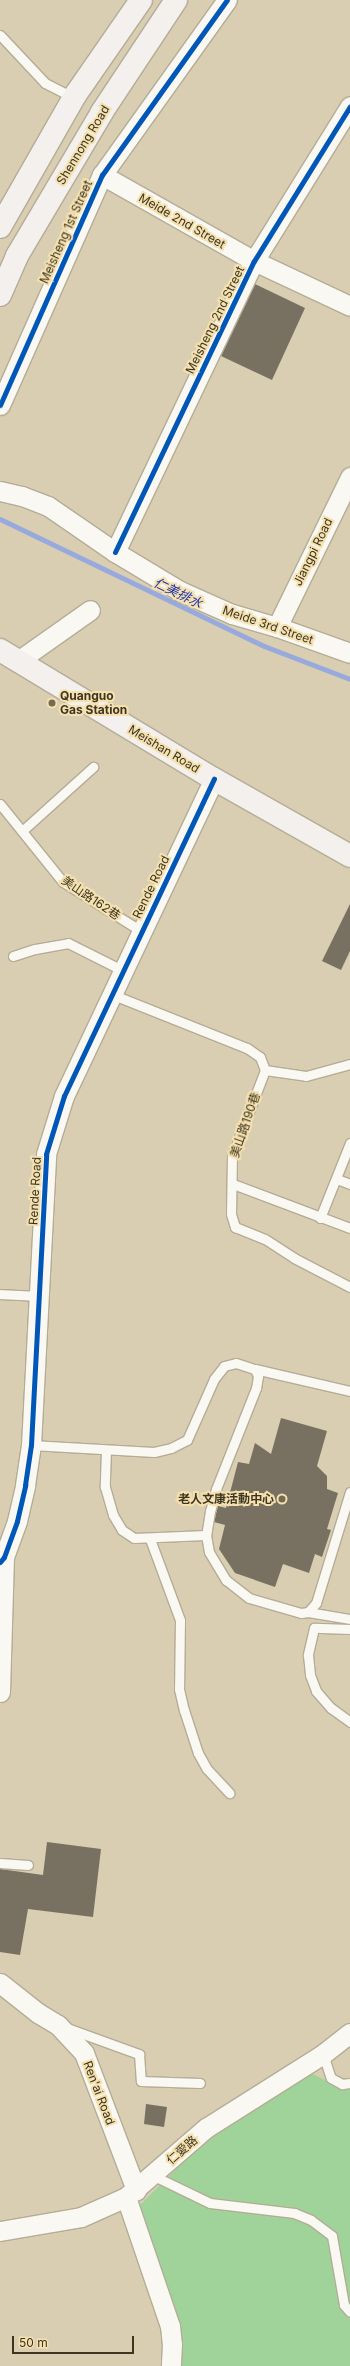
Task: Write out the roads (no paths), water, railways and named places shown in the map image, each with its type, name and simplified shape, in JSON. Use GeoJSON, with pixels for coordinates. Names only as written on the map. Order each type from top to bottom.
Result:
{"type":"FeatureCollection","features":[{"type":"Feature","properties":{"kind":"street"},"geometry":{"type":"LineString","coordinates":[[0,228],[74,98],[141,0]]}},
{"type":"Feature","properties":{"kind":"street","name":"Shennong Road"},"geometry":{"type":"LineString","coordinates":[[0,295],[17,256],[102,112],[176,0]]}},
{"type":"Feature","properties":{"kind":"street","name":"Meisheng 1st Street"},"geometry":{"type":"LineString","coordinates":[[0,405],[102,175],[227,0]]}},
{"type":"Feature","properties":{"kind":"street","name":"Meisheng 2nd Street"},"geometry":{"type":"LineString","coordinates":[[115,552],[254,261],[350,106]]}},
{"type":"Feature","properties":{"kind":"street","name":"Meide 2nd Street"},"geometry":{"type":"LineString","coordinates":[[102,175],[254,261],[350,306]]}},
{"type":"Feature","properties":{"kind":"street","name":"Jiangpi Road"},"geometry":{"type":"LineString","coordinates":[[276,627],[350,477]]}},
{"type":"Feature","properties":{"kind":"street","name":"Meide 3rd Street"},"geometry":{"type":"LineString","coordinates":[[0,491],[22,496],[48,506],[115,552],[180,591],[232,614],[276,627],[350,653]]}},
{"type":"Feature","properties":{"kind":"street"},"geometry":{"type":"LineString","coordinates":[[9,656],[90,610]]}},
{"type":"Feature","properties":{"kind":"street","name":"Meishan Road"},"geometry":{"type":"LineString","coordinates":[[9,656],[214,779],[350,856]]}},
{"type":"Feature","properties":{"kind":"street","name":"Rende Road"},"geometry":{"type":"LineString","coordinates":[[0,1692],[2,1559],[25,1485],[31,1445],[40,1296],[46,1154],[64,1096],[122,970],[214,779]]}},
{"type":"Feature","properties":{"kind":"street","name":"Ren'ai Road"},"geometry":{"type":"LineString","coordinates":[[0,1983],[38,2013],[58,2025],[84,2052],[131,2193],[170,2326],[172,2344],[171,2366]]}},
{"type":"Feature","properties":{"kind":"street","name":"仁愛路"},"geometry":{"type":"LineString","coordinates":[[0,2231],[81,2217],[131,2193],[206,2128],[323,2054],[350,2033]]}},
{"type":"Feature","properties":{"kind":"lane"},"geometry":{"type":"LineString","coordinates":[[0,35],[45,83],[74,98]]}},
{"type":"Feature","properties":{"kind":"lane"},"geometry":{"type":"LineString","coordinates":[[22,831],[93,767]]}},
{"type":"Feature","properties":{"kind":"lane","name":"美山路162巷"},"geometry":{"type":"LineString","coordinates":[[0,804],[63,882],[141,932]]}},
{"type":"Feature","properties":{"kind":"lane"},"geometry":{"type":"LineString","coordinates":[[13,956],[35,949],[68,943],[122,970]]}},
{"type":"Feature","properties":{"kind":"lane"},"geometry":{"type":"LineString","coordinates":[[111,994],[247,1048],[260,1057],[265,1070],[306,1076],[350,1064]]}},
{"type":"Feature","properties":{"kind":"lane","name":"美山路190巷"},"geometry":{"type":"LineString","coordinates":[[265,1070],[232,1156],[233,1184],[231,1214],[235,1227],[265,1239],[294,1258],[350,1287]]}},
{"type":"Feature","properties":{"kind":"lane"},"geometry":{"type":"LineString","coordinates":[[320,1218],[337,1179],[344,1154],[350,1143]]}},
{"type":"Feature","properties":{"kind":"lane"},"geometry":{"type":"LineString","coordinates":[[337,1179],[350,1184]]}},
{"type":"Feature","properties":{"kind":"lane"},"geometry":{"type":"LineString","coordinates":[[233,1184],[350,1228]]}},
{"type":"Feature","properties":{"kind":"lane"},"geometry":{"type":"LineString","coordinates":[[0,1294],[40,1296]]}},
{"type":"Feature","properties":{"kind":"lane"},"geometry":{"type":"LineString","coordinates":[[31,1445],[154,1452],[171,1448],[187,1440],[214,1379],[224,1366],[236,1363],[247,1365],[255,1369],[350,1391]]}},
{"type":"Feature","properties":{"kind":"lane"},"geometry":{"type":"LineString","coordinates":[[255,1369],[258,1376],[256,1388],[216,1489],[210,1511],[206,1535],[209,1552],[226,1580],[249,1598],[301,1613],[308,1612],[350,1619]]}},
{"type":"Feature","properties":{"kind":"lane"},"geometry":{"type":"LineString","coordinates":[[106,1450],[105,1487],[113,1515],[122,1530],[134,1538],[206,1535]]}},
{"type":"Feature","properties":{"kind":"lane"},"geometry":{"type":"LineString","coordinates":[[308,1612],[316,1604],[350,1492]]}},
{"type":"Feature","properties":{"kind":"lane"},"geometry":{"type":"LineString","coordinates":[[150,1538],[180,1620],[179,1689],[184,1710],[198,1753],[206,1769],[229,1793]]}},
{"type":"Feature","properties":{"kind":"lane"},"geometry":{"type":"LineString","coordinates":[[350,1630],[314,1628],[308,1655],[310,1676],[316,1691],[331,1708],[350,1722]]}},
{"type":"Feature","properties":{"kind":"lane"},"geometry":{"type":"LineString","coordinates":[[0,1863],[28,1865]]}},
{"type":"Feature","properties":{"kind":"lane"},"geometry":{"type":"LineString","coordinates":[[58,2025],[139,2054],[141,2081],[200,2083]]}},
{"type":"Feature","properties":{"kind":"lane"},"geometry":{"type":"LineString","coordinates":[[323,2054],[331,2078],[342,2084],[350,2084]]}},
{"type":"Feature","properties":{"kind":"lane"},"geometry":{"type":"LineString","coordinates":[[152,2175],[210,2203],[294,2213],[311,2220],[332,2236],[344,2305],[350,2312]]}},
{"type":"Feature","properties":{"kind":"waterway","name":"仁美排水"},"geometry":{"type":"LineString","coordinates":[[0,519],[264,646],[350,679]]}},
{"type":"Feature","properties":{"kind":"place","name":"Quanguo Gas Station"},"geometry":{"type":"Point","coordinates":[52,703]}},
{"type":"Feature","properties":{"kind":"place","name":"老人文康活動中心"},"geometry":{"type":"Point","coordinates":[282,1499]}}]}
